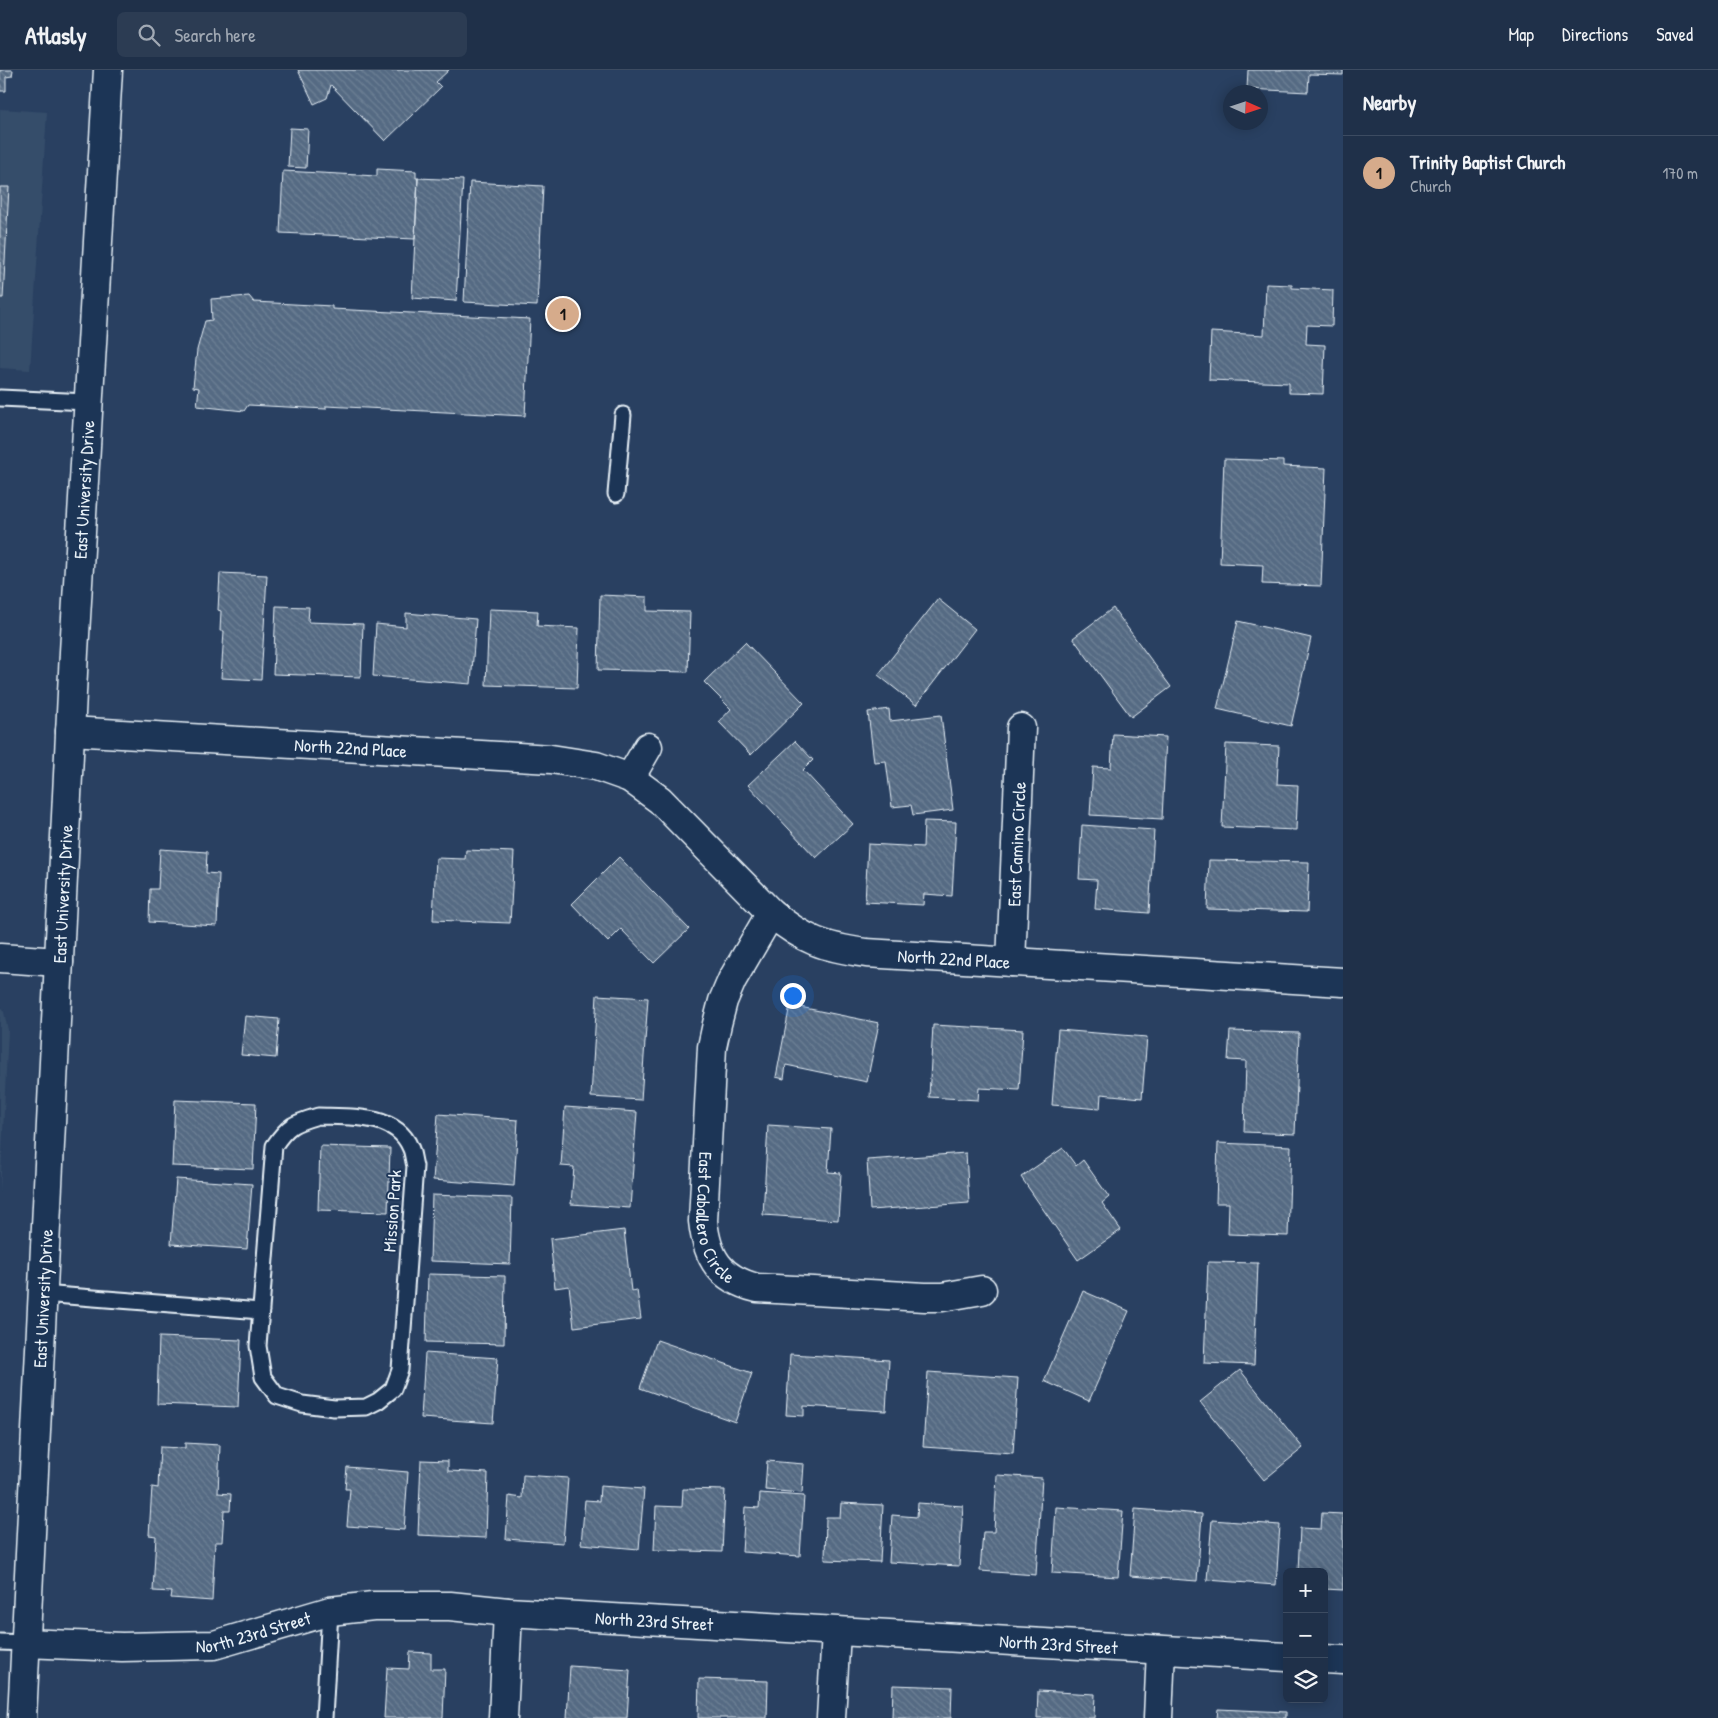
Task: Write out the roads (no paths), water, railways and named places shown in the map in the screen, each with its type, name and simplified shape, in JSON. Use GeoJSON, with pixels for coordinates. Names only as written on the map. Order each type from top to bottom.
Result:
{"type":"FeatureCollection","features":[{"type":"Feature","properties":{"kind":"street","name":"East University Drive"},"geometry":{"type":"LineString","coordinates":[[22,1718],[13,1642],[42,1294],[70,731],[108,70]]}},
{"type":"Feature","properties":{"kind":"street","name":"East Camino Circle"},"geometry":{"type":"LineString","coordinates":[[1012,962],[1021,728]]}},
{"type":"Feature","properties":{"kind":"street","name":"North 22nd Place"},"geometry":{"type":"LineString","coordinates":[[70,731],[551,759],[596,766],[630,778],[660,800],[771,913],[791,930],[812,941],[840,949],[866,953],[1343,982]]}},
{"type":"Feature","properties":{"kind":"street"},"geometry":{"type":"LineString","coordinates":[[630,778],[648,747]]}},
{"type":"Feature","properties":{"kind":"street","name":"East Caballero Circle"},"geometry":{"type":"LineString","coordinates":[[771,913],[732,980],[723,1001],[712,1047],[703,1221],[709,1252],[718,1267],[729,1277],[757,1288],[924,1297],[949,1296],[982,1290]]}},
{"type":"Feature","properties":{"kind":"street"},"geometry":{"type":"LineString","coordinates":[[0,958],[59,962]]}},
{"type":"Feature","properties":{"kind":"street","name":"North 23rd Street"},"geometry":{"type":"LineString","coordinates":[[13,1642],[122,1647],[214,1645],[330,1611],[372,1606],[450,1606],[508,1612],[836,1632],[1283,1657]]}},
{"type":"Feature","properties":{"kind":"street"},"geometry":{"type":"LineString","coordinates":[[503,1718],[508,1612]]}},
{"type":"Feature","properties":{"kind":"street"},"geometry":{"type":"LineString","coordinates":[[831,1718],[836,1632]]}},
{"type":"Feature","properties":{"kind":"street"},"geometry":{"type":"LineString","coordinates":[[1158,1718],[1161,1650]]}},
{"type":"Feature","properties":{"kind":"street"},"geometry":{"type":"LineString","coordinates":[[1328,1659],[1343,1660]]}},
{"type":"Feature","properties":{"kind":"lane"},"geometry":{"type":"LineString","coordinates":[[0,398],[88,402]]}},
{"type":"Feature","properties":{"kind":"lane"},"geometry":{"type":"LineString","coordinates":[[616,494],[623,415]]}},
{"type":"Feature","properties":{"kind":"lane","name":"Mission Park"},"geometry":{"type":"LineString","coordinates":[[318,1116],[363,1118],[381,1122],[397,1129],[410,1146],[415,1166],[400,1370],[393,1389],[378,1401],[366,1406],[334,1408],[302,1404],[277,1396],[263,1377],[258,1346],[261,1311],[274,1146],[285,1130],[299,1121],[318,1116]]}},
{"type":"Feature","properties":{"kind":"lane"},"geometry":{"type":"LineString","coordinates":[[42,1294],[261,1311]]}},
{"type":"Feature","properties":{"kind":"lane"},"geometry":{"type":"LineString","coordinates":[[324,1718],[330,1611]]}},
{"type":"Feature","properties":{"kind":"place","name":"Trinity Baptist Church"},"geometry":{"type":"Point","coordinates":[563,314]}}]}
